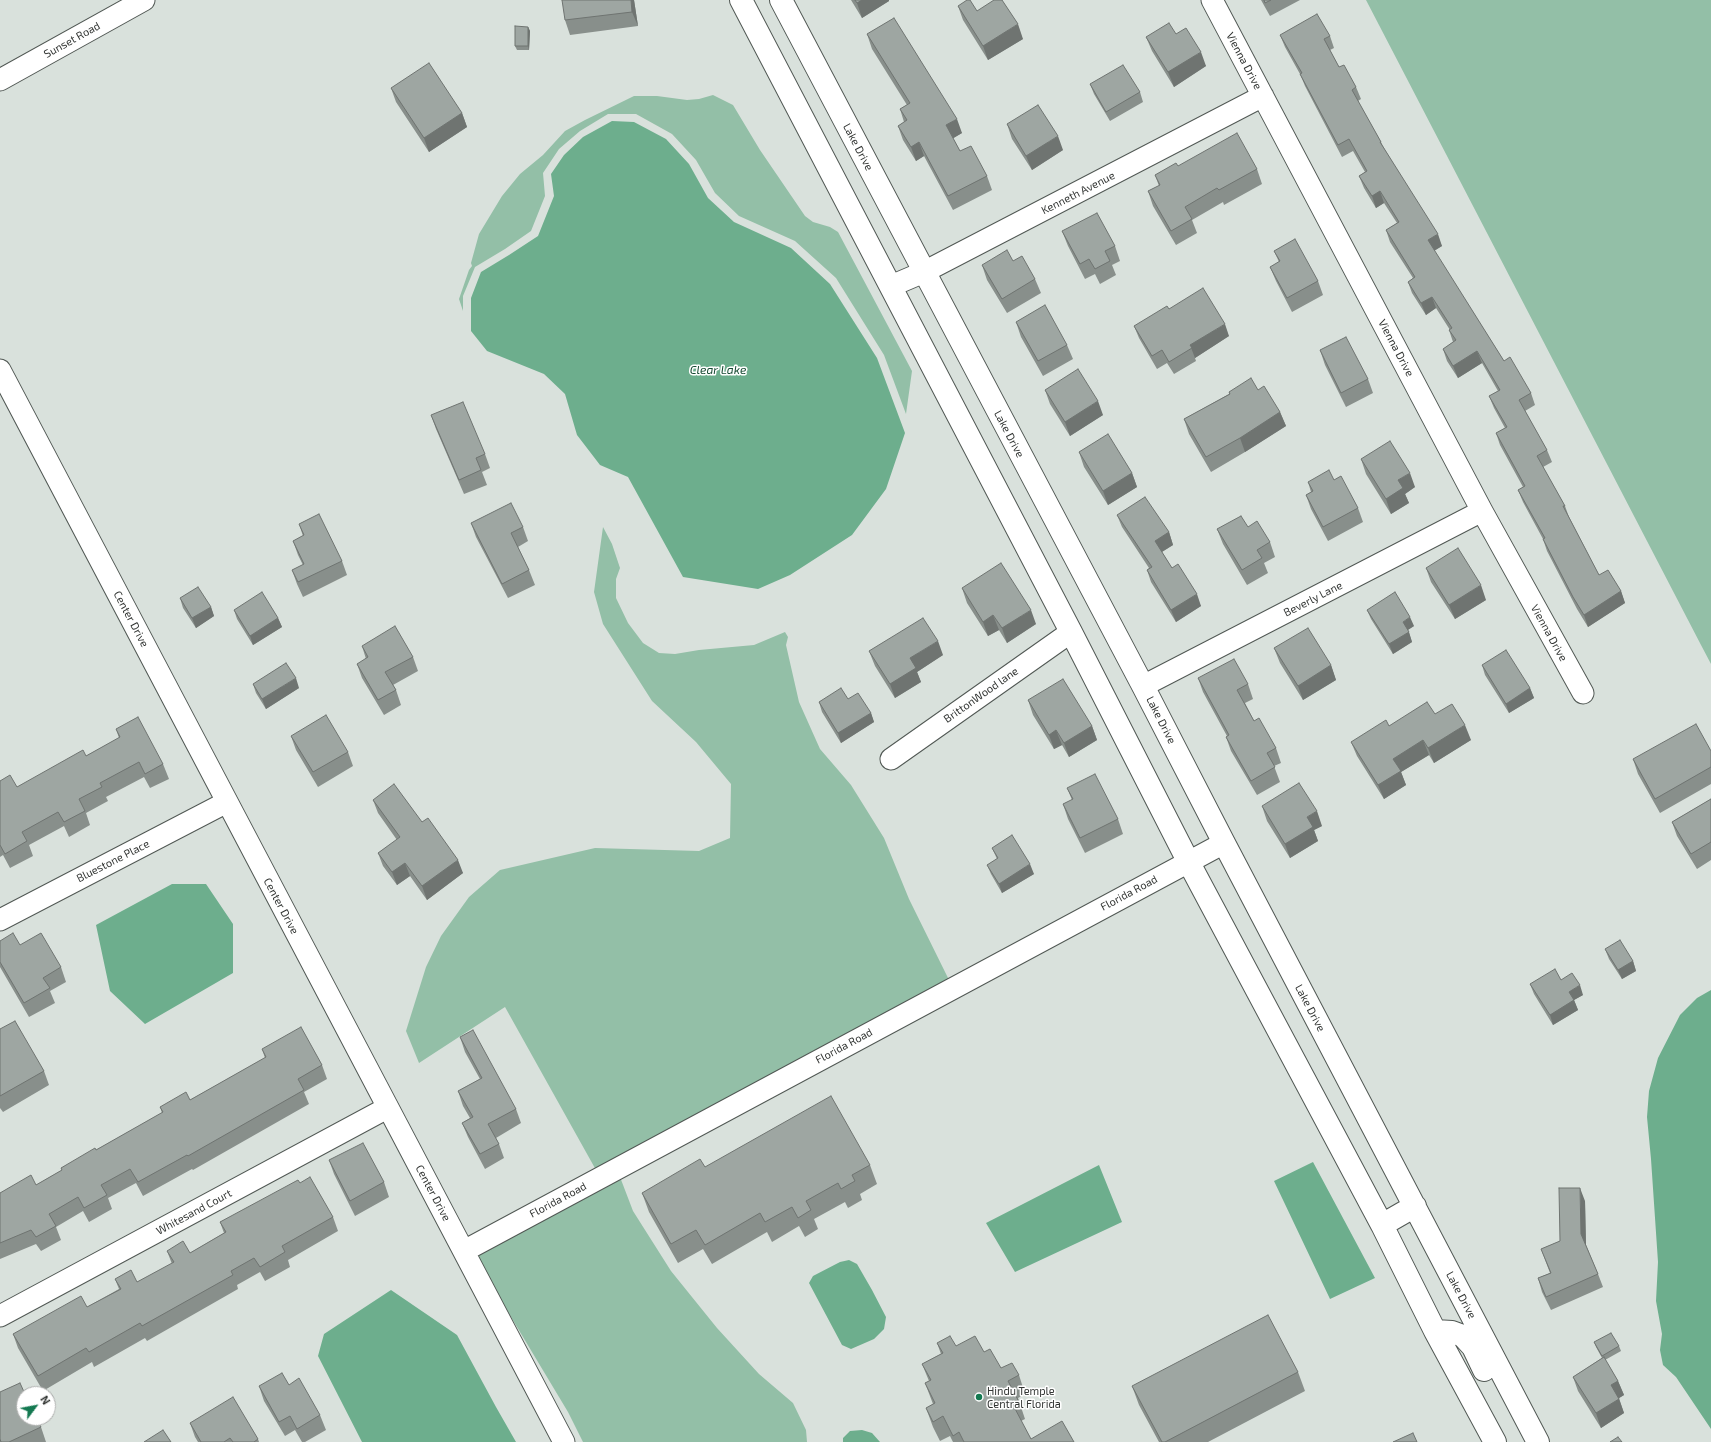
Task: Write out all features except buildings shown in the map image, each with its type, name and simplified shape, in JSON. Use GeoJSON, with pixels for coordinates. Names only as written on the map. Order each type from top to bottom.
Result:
{"type":"FeatureCollection","features":[{"type":"Feature","properties":{"kind":"main road"},"geometry":{"type":"LineString","coordinates":[[741,0],[1071,632],[1188,861],[1382,1225],[1435,1331],[1495,1442]]}},
{"type":"Feature","properties":{"kind":"main road","name":"Lake Drive"},"geometry":{"type":"LineString","coordinates":[[781,0],[1143,686],[1538,1442]]}},
{"type":"Feature","properties":{"kind":"main road"},"geometry":{"type":"LineString","coordinates":[[1382,1225],[1415,1206]]}},
{"type":"Feature","properties":{"kind":"main road"},"geometry":{"type":"LineString","coordinates":[[1435,1331],[1452,1332],[1463,1336],[1473,1347],[1522,1442]]}},
{"type":"Feature","properties":{"kind":"street","name":"Sunset Road"},"geometry":{"type":"LineString","coordinates":[[0,80],[144,0]]}},
{"type":"Feature","properties":{"kind":"street","name":"Vienna Drive"},"geometry":{"type":"LineString","coordinates":[[1212,0],[1482,511],[1583,693]]}},
{"type":"Feature","properties":{"kind":"street","name":"Kenneth Avenue"},"geometry":{"type":"LineString","coordinates":[[891,286],[924,272],[1263,96]]}},
{"type":"Feature","properties":{"kind":"street","name":"Center Drive"},"geometry":{"type":"LineString","coordinates":[[0,370],[564,1442]]}},
{"type":"Feature","properties":{"kind":"street","name":"Beverly Lane"},"geometry":{"type":"LineString","coordinates":[[1143,686],[1482,511]]}},
{"type":"Feature","properties":{"kind":"street","name":"BrittonWood lane"},"geometry":{"type":"LineString","coordinates":[[891,759],[1071,632]]}},
{"type":"Feature","properties":{"kind":"street","name":"Bluestone Place"},"geometry":{"type":"LineString","coordinates":[[0,920],[227,802]]}},
{"type":"Feature","properties":{"kind":"street","name":"Florida Road"},"geometry":{"type":"LineString","coordinates":[[464,1251],[1224,843]]}},
{"type":"Feature","properties":{"kind":"street","name":"Whitesand Court"},"geometry":{"type":"LineString","coordinates":[[0,1316],[387,1108]]}},
{"type":"Feature","properties":{"kind":"shaded area"},"geometry":{"type":"Polygon","coordinates":[[[1366,0],[1711,0],[1711,664],[1701,645],[1366,0]]]}},
{"type":"Feature","properties":{"kind":"shaded area"},"geometry":{"type":"Polygon","coordinates":[[[713,95],[733,105],[760,150],[805,216],[813,222],[830,227],[838,232],[912,371],[906,414],[884,355],[836,278],[795,241],[739,216],[715,193],[696,160],[672,134],[636,114],[608,114],[580,131],[559,149],[543,173],[545,196],[531,231],[475,267],[463,296],[463,311],[459,299],[469,270],[472,266],[471,263],[479,234],[502,196],[520,174],[543,155],[565,131],[634,96],[657,96],[687,100],[699,99],[713,95]]]}},
{"type":"Feature","properties":{"kind":"shaded area"},"geometry":{"type":"Polygon","coordinates":[[[603,527],[612,544],[620,568],[616,579],[616,598],[628,623],[643,643],[659,653],[675,654],[699,650],[754,645],[785,632],[788,637],[786,645],[799,702],[820,749],[851,785],[884,838],[909,899],[949,980],[596,1170],[505,1007],[419,1063],[406,1031],[426,967],[441,936],[469,897],[500,870],[595,848],[699,851],[730,838],[731,784],[696,742],[652,701],[603,624],[594,592],[603,527]]]}},
{"type":"Feature","properties":{"kind":"shaded area"},"geometry":{"type":"Polygon","coordinates":[[[620,1177],[633,1211],[671,1271],[717,1328],[759,1374],[793,1403],[806,1430],[807,1442],[583,1442],[568,1412],[505,1307],[477,1254],[620,1177]]]}},
{"type":"Feature","properties":{"kind":"water","name":"Clear Lake"},"geometry":{"type":"Polygon","coordinates":[[[612,121],[634,122],[666,139],[689,164],[708,198],[734,222],[791,248],[830,284],[877,358],[905,433],[886,489],[852,535],[790,575],[758,589],[683,577],[628,477],[600,465],[577,435],[565,394],[544,374],[487,351],[471,331],[471,298],[481,272],[538,236],[554,196],[551,174],[564,155],[583,137],[612,121]]]}},
{"type":"Feature","properties":{"kind":"water"},"geometry":{"type":"Polygon","coordinates":[[[172,884],[206,884],[233,924],[233,973],[145,1024],[110,991],[96,925],[172,884]]]}},
{"type":"Feature","properties":{"kind":"water"},"geometry":{"type":"Polygon","coordinates":[[[1711,990],[1711,1429],[1676,1377],[1663,1365],[1660,1350],[1662,1334],[1656,1301],[1658,1262],[1647,1117],[1649,1091],[1658,1058],[1680,1015],[1697,998],[1711,990]]]}},
{"type":"Feature","properties":{"kind":"water"},"geometry":{"type":"Polygon","coordinates":[[[1313,1162],[1375,1278],[1330,1299],[1274,1181],[1313,1162]]]}},
{"type":"Feature","properties":{"kind":"water"},"geometry":{"type":"Polygon","coordinates":[[[1099,1165],[1122,1222],[1015,1272],[986,1223],[1099,1165]]]}},
{"type":"Feature","properties":{"kind":"water"},"geometry":{"type":"Polygon","coordinates":[[[849,1260],[857,1264],[886,1317],[884,1329],[874,1339],[851,1349],[842,1345],[809,1283],[813,1276],[840,1262],[849,1260]]]}},
{"type":"Feature","properties":{"kind":"water"},"geometry":{"type":"Polygon","coordinates":[[[391,1290],[457,1335],[516,1442],[362,1442],[318,1356],[324,1334],[391,1290]]]}},
{"type":"Feature","properties":{"kind":"water"},"geometry":{"type":"Polygon","coordinates":[[[862,1430],[872,1433],[880,1442],[843,1442],[843,1438],[850,1431],[862,1430]]]}},
{"type":"Feature","properties":{"kind":"place","name":"Hindu Temple Central Florida"},"geometry":{"type":"Point","coordinates":[979,1397]}}]}
